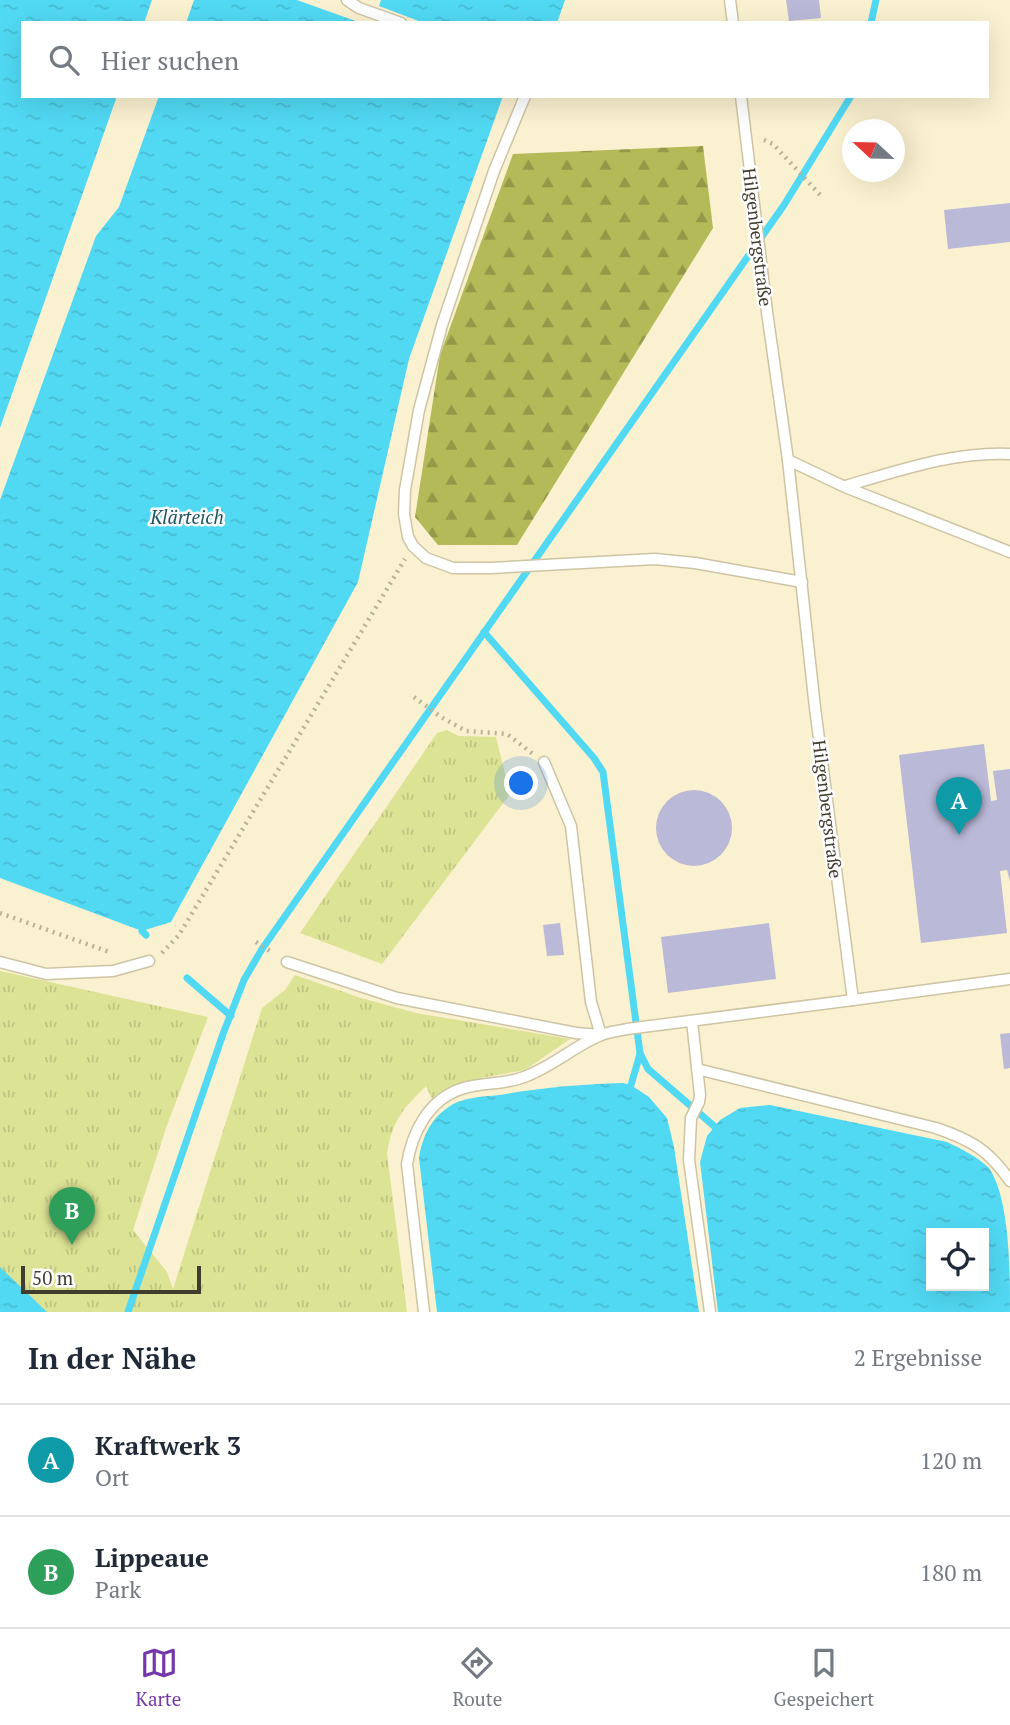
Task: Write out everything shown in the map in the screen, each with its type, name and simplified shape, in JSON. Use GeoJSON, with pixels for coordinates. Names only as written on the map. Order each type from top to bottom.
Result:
{"type":"FeatureCollection","features":[{"type":"Feature","properties":{"kind":"lane"},"geometry":{"type":"LineString","coordinates":[[347,0],[359,8],[395,21]]}},
{"type":"Feature","properties":{"kind":"lane"},"geometry":{"type":"LineString","coordinates":[[730,0],[733,21]]}},
{"type":"Feature","properties":{"kind":"lane"},"geometry":{"type":"LineString","coordinates":[[524,98],[494,171],[450,300],[419,410],[405,490],[404,514],[408,537],[413,546],[426,558],[446,566],[491,568],[655,559],[695,563],[802,582]]}},
{"type":"Feature","properties":{"kind":"lane","name":"Hilgenbergstraße"},"geometry":{"type":"LineString","coordinates":[[741,98],[853,1000]]}},
{"type":"Feature","properties":{"kind":"lane"},"geometry":{"type":"LineString","coordinates":[[845,487],[933,461],[988,453],[1010,454]]}},
{"type":"Feature","properties":{"kind":"lane"},"geometry":{"type":"LineString","coordinates":[[788,460],[845,487],[1010,552]]}},
{"type":"Feature","properties":{"kind":"lane"},"geometry":{"type":"LineString","coordinates":[[544,762],[571,826],[592,1002],[601,1035]]}},
{"type":"Feature","properties":{"kind":"lane"},"geometry":{"type":"LineString","coordinates":[[0,962],[46,974],[113,971],[149,961]]}},
{"type":"Feature","properties":{"kind":"lane"},"geometry":{"type":"LineString","coordinates":[[287,962],[347,984],[397,998],[576,1034],[601,1035],[1010,979]]}},
{"type":"Feature","properties":{"kind":"lane"},"geometry":{"type":"LineString","coordinates":[[692,1021],[699,1102],[691,1118],[689,1160],[710,1312]]}},
{"type":"Feature","properties":{"kind":"lane"},"geometry":{"type":"LineString","coordinates":[[424,1312],[407,1164],[410,1146],[422,1119],[439,1100],[460,1089],[525,1077],[601,1035]]}},
{"type":"Feature","properties":{"kind":"lane"},"geometry":{"type":"LineString","coordinates":[[697,1069],[959,1136],[979,1146],[998,1163],[1010,1181]]}},
{"type":"Feature","properties":{"kind":"path"},"geometry":{"type":"LineString","coordinates":[[773,144],[823,198]]}},
{"type":"Feature","properties":{"kind":"path"},"geometry":{"type":"LineString","coordinates":[[149,961],[166,950],[179,935],[413,546]]}},
{"type":"Feature","properties":{"kind":"path"},"geometry":{"type":"LineString","coordinates":[[414,697],[466,731],[507,734],[544,762]]}},
{"type":"Feature","properties":{"kind":"path"},"geometry":{"type":"LineString","coordinates":[[0,913],[117,954]]}},
{"type":"Feature","properties":{"kind":"path"},"geometry":{"type":"LineString","coordinates":[[256,942],[275,954]]}},
{"type":"Feature","properties":{"kind":"green space"},"geometry":{"type":"Polygon","coordinates":[[[703,146],[713,228],[517,545],[438,545],[415,517],[440,355],[513,154],[703,146]]]}},
{"type":"Feature","properties":{"kind":"green space"},"geometry":{"type":"Polygon","coordinates":[[[447,730],[459,736],[496,737],[510,794],[382,964],[300,933],[437,733],[447,730]]]}},
{"type":"Feature","properties":{"kind":"green space"},"geometry":{"type":"Polygon","coordinates":[[[0,971],[208,1017],[166,1128],[133,1230],[167,1272],[173,1289],[262,1008],[285,990],[295,975],[361,998],[416,1013],[570,1039],[525,1070],[480,1078],[455,1086],[432,1099],[426,1086],[400,1115],[392,1131],[387,1153],[407,1312],[0,1312],[0,971]]]}},
{"type":"Feature","properties":{"kind":"water"},"geometry":{"type":"Polygon","coordinates":[[[0,0],[152,0],[145,21],[21,21],[21,98],[116,98],[0,428],[0,0]]]}},
{"type":"Feature","properties":{"kind":"water"},"geometry":{"type":"Polygon","coordinates":[[[194,0],[297,0],[355,21],[187,21],[194,0]]]}},
{"type":"Feature","properties":{"kind":"water"},"geometry":{"type":"Polygon","coordinates":[[[381,0],[565,0],[558,21],[419,21],[379,6],[381,0]]]}},
{"type":"Feature","properties":{"kind":"water","name":"Klärteich"},"geometry":{"type":"Polygon","coordinates":[[[158,98],[502,98],[409,359],[358,582],[171,922],[142,931],[0,878],[0,500],[96,236],[119,207],[158,98]]]}},
{"type":"Feature","properties":{"kind":"water"},"geometry":{"type":"Polygon","coordinates":[[[623,1083],[649,1097],[667,1118],[674,1147],[699,1312],[437,1312],[419,1158],[422,1143],[431,1124],[453,1104],[472,1098],[561,1087],[623,1083]]]}},
{"type":"Feature","properties":{"kind":"water"},"geometry":{"type":"Polygon","coordinates":[[[770,1105],[947,1142],[979,1160],[989,1168],[996,1181],[1005,1216],[1010,1312],[718,1312],[700,1162],[707,1136],[720,1120],[740,1108],[770,1105]]]}},
{"type":"Feature","properties":{"kind":"water"},"geometry":{"type":"Polygon","coordinates":[[[0,1267],[47,1312],[0,1312],[0,1267]]]}},
{"type":"Feature","properties":{"kind":"building"},"geometry":{"type":"Polygon","coordinates":[[[786,0],[819,0],[821,18],[789,21],[786,0]]]}},
{"type":"Feature","properties":{"kind":"building"},"geometry":{"type":"Polygon","coordinates":[[[1010,203],[1010,242],[948,249],[944,210],[1010,203]]]}},
{"type":"Feature","properties":{"kind":"building"},"geometry":{"type":"Polygon","coordinates":[[[984,744],[991,801],[997,800],[993,771],[1010,769],[1010,881],[1007,870],[1000,871],[1007,933],[921,943],[899,755],[984,744]]]}},
{"type":"Feature","properties":{"kind":"building"},"geometry":{"type":"Polygon","coordinates":[[[694,790],[708,793],[721,801],[729,814],[732,828],[729,842],[721,855],[708,863],[694,866],[680,863],[667,855],[659,842],[656,828],[659,814],[667,801],[680,793],[694,790]]]}},
{"type":"Feature","properties":{"kind":"building"},"geometry":{"type":"Polygon","coordinates":[[[560,923],[564,955],[547,956],[543,925],[560,923]]]}},
{"type":"Feature","properties":{"kind":"building"},"geometry":{"type":"Polygon","coordinates":[[[769,923],[776,979],[668,993],[661,937],[769,923]]]}},
{"type":"Feature","properties":{"kind":"building"},"geometry":{"type":"Polygon","coordinates":[[[1010,1033],[1010,1068],[1004,1069],[1000,1034],[1010,1033]]]}},
{"type":"Feature","properties":{"kind":"waterway"},"geometry":{"type":"LineString","coordinates":[[871,21],[876,0]]}},
{"type":"Feature","properties":{"kind":"waterway"},"geometry":{"type":"LineString","coordinates":[[128,1312],[223,1034],[244,980],[262,949],[784,205],[850,98]]}},
{"type":"Feature","properties":{"kind":"waterway"},"geometry":{"type":"LineString","coordinates":[[484,632],[594,758],[603,772],[640,1053],[648,1069],[714,1126]]}},
{"type":"Feature","properties":{"kind":"waterway"},"geometry":{"type":"LineString","coordinates":[[142,931],[146,935]]}},
{"type":"Feature","properties":{"kind":"waterway"},"geometry":{"type":"LineString","coordinates":[[187,978],[231,1016]]}},
{"type":"Feature","properties":{"kind":"waterway"},"geometry":{"type":"LineString","coordinates":[[631,1085],[640,1054]]}},
{"type":"Feature","properties":{"kind":"place","name":"Kraftwerk 3"},"geometry":{"type":"Point","coordinates":[959,835]}},
{"type":"Feature","properties":{"kind":"place","name":"Lippeaue"},"geometry":{"type":"Point","coordinates":[72,1245]}}]}
